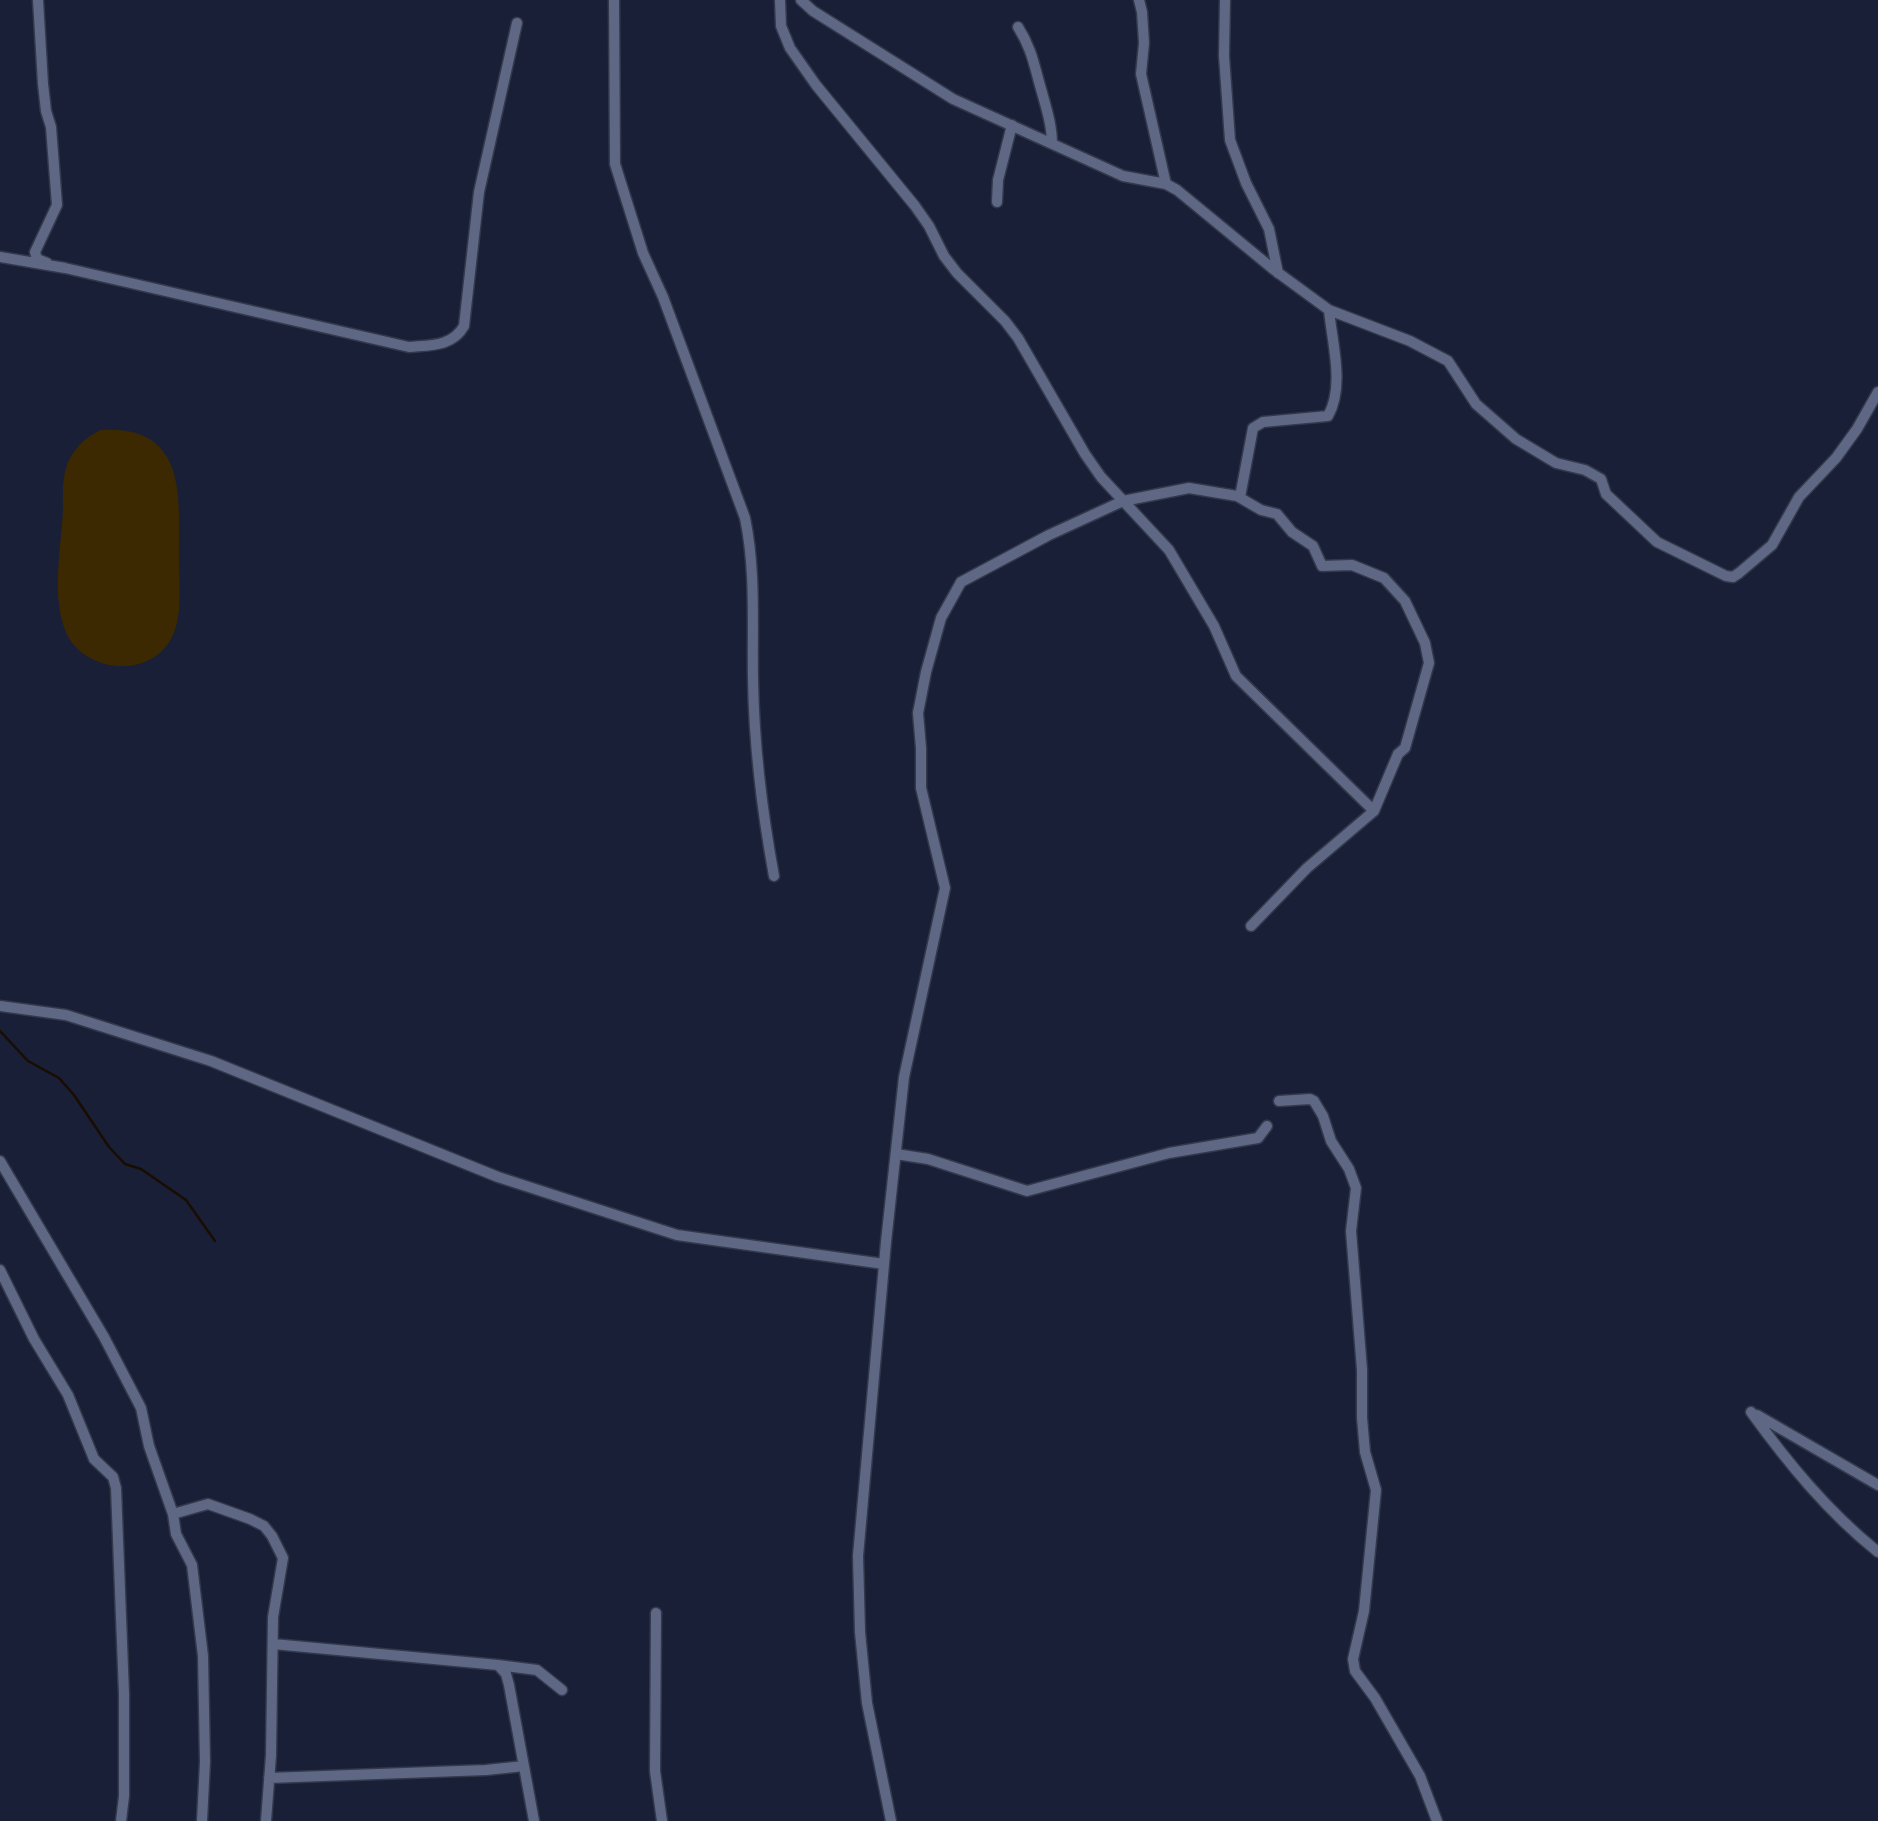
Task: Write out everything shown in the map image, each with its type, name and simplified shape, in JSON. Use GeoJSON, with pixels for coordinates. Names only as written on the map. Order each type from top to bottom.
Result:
{"type":"FeatureCollection","features":[{"type":"Feature","properties":{"kind":"street"},"geometry":{"type":"LineString","coordinates":[[38,0],[43,84],[51,127],[57,205],[34,252],[37,259],[65,268]]}},
{"type":"Feature","properties":{"kind":"street"},"geometry":{"type":"LineString","coordinates":[[614,0],[615,164],[643,253],[677,333],[745,518],[751,544],[757,758],[774,876]]}},
{"type":"Feature","properties":{"kind":"street"},"geometry":{"type":"LineString","coordinates":[[780,0],[781,26],[790,48],[829,103],[915,206],[957,273],[1005,321],[1018,338],[1101,477],[1174,557],[1214,626],[1236,676],[1374,811]]}},
{"type":"Feature","properties":{"kind":"street"},"geometry":{"type":"LineString","coordinates":[[801,0],[813,11],[953,99],[1123,176],[1166,184],[1177,190],[1278,273],[1329,310],[1410,341],[1448,361],[1476,404],[1516,439],[1556,463],[1585,470],[1601,479],[1606,494],[1657,542],[1728,577],[1739,573],[1772,545],[1799,497],[1836,458],[1878,393]]}},
{"type":"Feature","properties":{"kind":"street"},"geometry":{"type":"LineString","coordinates":[[1139,0],[1144,43],[1141,74],[1166,184]]}},
{"type":"Feature","properties":{"kind":"street"},"geometry":{"type":"LineString","coordinates":[[1225,0],[1224,56],[1230,140],[1246,183],[1269,229],[1278,273]]}},
{"type":"Feature","properties":{"kind":"street"},"geometry":{"type":"LineString","coordinates":[[0,257],[65,268],[409,347],[439,345],[451,341],[460,333],[467,311],[480,192],[517,23]]}},
{"type":"Feature","properties":{"kind":"street"},"geometry":{"type":"LineString","coordinates":[[1018,27],[1026,39],[1037,68],[1052,129],[1052,144]]}},
{"type":"Feature","properties":{"kind":"street"},"geometry":{"type":"LineString","coordinates":[[997,202],[999,180],[1012,125]]}},
{"type":"Feature","properties":{"kind":"street"},"geometry":{"type":"LineString","coordinates":[[1240,497],[1253,428],[1263,422],[1328,416],[1334,405],[1337,387],[1329,310]]}},
{"type":"Feature","properties":{"kind":"street"},"geometry":{"type":"LineString","coordinates":[[891,1821],[867,1703],[860,1632],[858,1556],[904,1077],[945,888],[920,788],[918,713],[941,618],[961,582],[1049,535],[1123,501],[1189,488],[1240,497],[1261,510],[1282,518],[1292,532],[1313,546],[1322,566],[1352,565],[1384,578],[1405,601],[1424,643],[1429,663],[1405,748],[1398,754],[1374,811],[1307,868],[1251,926]]}},
{"type":"Feature","properties":{"kind":"street"},"geometry":{"type":"LineString","coordinates":[[0,1006],[66,1015],[211,1061],[498,1177],[677,1235],[884,1264]]}},
{"type":"Feature","properties":{"kind":"street"},"geometry":{"type":"LineString","coordinates":[[1279,1101],[1314,1101],[1323,1116],[1331,1141],[1354,1179],[1356,1188],[1351,1231],[1362,1370],[1362,1418],[1365,1452],[1376,1498],[1364,1611],[1353,1659],[1355,1671],[1375,1698],[1420,1776],[1437,1821]]}},
{"type":"Feature","properties":{"kind":"street"},"geometry":{"type":"LineString","coordinates":[[896,1154],[928,1160],[1027,1191],[1169,1153],[1258,1138],[1267,1126]]}},
{"type":"Feature","properties":{"kind":"street"},"geometry":{"type":"LineString","coordinates":[[0,1161],[104,1338],[141,1408],[149,1446],[173,1514],[176,1534],[192,1565],[203,1656],[205,1762],[202,1821]]}},
{"type":"Feature","properties":{"kind":"street"},"geometry":{"type":"LineString","coordinates":[[0,1270],[34,1339],[68,1395],[94,1459],[113,1476],[116,1488],[124,1694],[124,1796],[121,1821]]}},
{"type":"Feature","properties":{"kind":"street"},"geometry":{"type":"LineString","coordinates":[[1878,1485],[1751,1412],[1791,1467],[1855,1534],[1878,1552]]}},
{"type":"Feature","properties":{"kind":"street"},"geometry":{"type":"LineString","coordinates":[[173,1514],[208,1503],[264,1525],[283,1558],[273,1617],[266,1821]]}},
{"type":"Feature","properties":{"kind":"street"},"geometry":{"type":"LineString","coordinates":[[656,1613],[655,1771],[662,1821]]}},
{"type":"Feature","properties":{"kind":"street"},"geometry":{"type":"LineString","coordinates":[[273,1644],[537,1670],[562,1690]]}},
{"type":"Feature","properties":{"kind":"street"},"geometry":{"type":"LineString","coordinates":[[498,1665],[506,1674],[534,1821]]}},
{"type":"Feature","properties":{"kind":"street"},"geometry":{"type":"LineString","coordinates":[[269,1778],[486,1770],[524,1766]]}},
{"type":"Feature","properties":{"kind":"shaded area"},"geometry":{"type":"Polygon","coordinates":[[[101,430],[129,432],[150,439],[164,452],[173,470],[177,490],[180,590],[175,631],[160,652],[147,661],[131,666],[98,662],[83,654],[64,627],[58,599],[66,468],[79,445],[101,430]]]}},
{"type":"Feature","properties":{"kind":"waterway"},"geometry":{"type":"LineString","coordinates":[[0,1031],[28,1061],[59,1078],[74,1095],[109,1147],[125,1164],[141,1169],[186,1200],[215,1241]]}}]}
